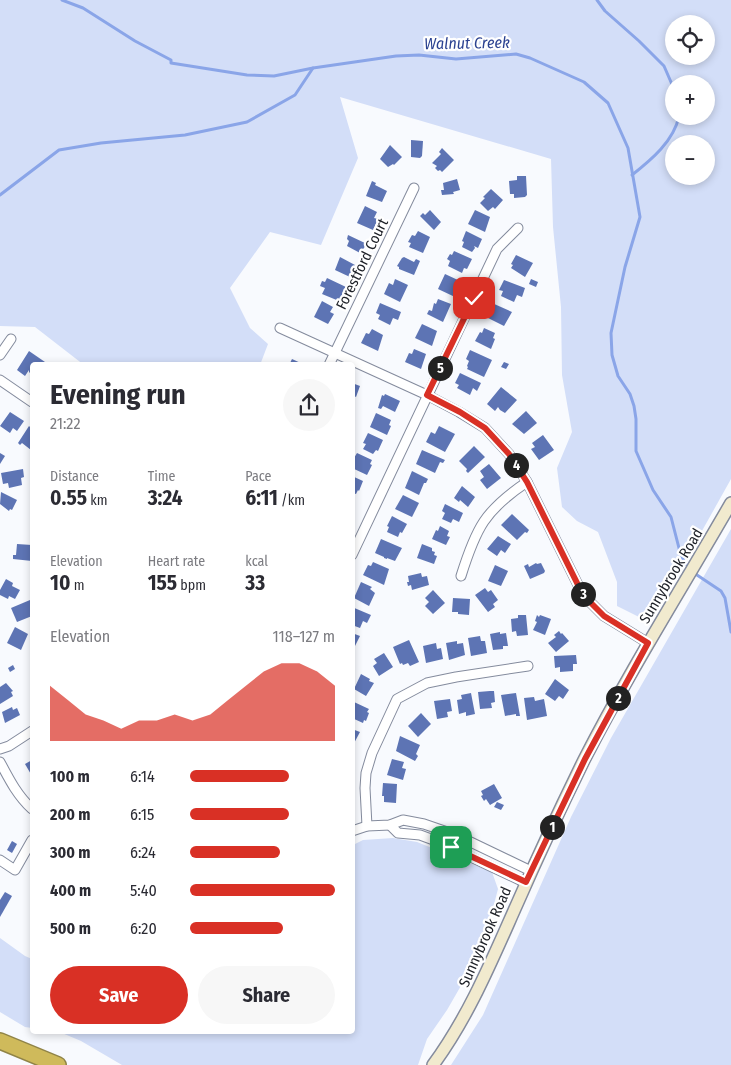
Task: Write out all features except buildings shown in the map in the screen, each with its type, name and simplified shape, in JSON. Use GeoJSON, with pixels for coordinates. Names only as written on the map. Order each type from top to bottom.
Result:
{"type":"FeatureCollection","features":[{"type":"Feature","properties":{"kind":"highway"},"geometry":{"type":"LineString","coordinates":[[0,1041],[58,1065]]}},
{"type":"Feature","properties":{"kind":"main road","name":"Sunnybrook Road"},"geometry":{"type":"LineString","coordinates":[[433,1065],[451,1039],[481,986],[531,871],[585,759],[648,643],[731,503]]}},
{"type":"Feature","properties":{"kind":"street","name":"Forestford Court"},"geometry":{"type":"LineString","coordinates":[[330,362],[414,188]]}},
{"type":"Feature","properties":{"kind":"street"},"geometry":{"type":"LineString","coordinates":[[355,548],[497,248],[518,228]]}},
{"type":"Feature","properties":{"kind":"street"},"geometry":{"type":"LineString","coordinates":[[280,328],[355,362]]}},
{"type":"Feature","properties":{"kind":"street"},"geometry":{"type":"LineString","coordinates":[[0,354],[11,339]]}},
{"type":"Feature","properties":{"kind":"street"},"geometry":{"type":"LineString","coordinates":[[355,362],[427,395],[460,412],[485,428],[509,454],[527,482],[583,595],[604,616],[648,643]]}},
{"type":"Feature","properties":{"kind":"street"},"geometry":{"type":"LineString","coordinates":[[0,380],[30,401]]}},
{"type":"Feature","properties":{"kind":"street"},"geometry":{"type":"LineString","coordinates":[[461,576],[471,542],[486,515],[512,492],[527,482]]}},
{"type":"Feature","properties":{"kind":"street"},"geometry":{"type":"LineString","coordinates":[[367,826],[366,773],[372,753],[397,699],[427,683],[528,666]]}},
{"type":"Feature","properties":{"kind":"street"},"geometry":{"type":"LineString","coordinates":[[0,749],[9,746],[30,732]]}},
{"type":"Feature","properties":{"kind":"street"},"geometry":{"type":"LineString","coordinates":[[0,762],[22,799],[30,807]]}},
{"type":"Feature","properties":{"kind":"street"},"geometry":{"type":"LineString","coordinates":[[355,830],[367,826],[390,825],[403,820],[424,824],[456,835],[531,871]]}},
{"type":"Feature","properties":{"kind":"street"},"geometry":{"type":"LineString","coordinates":[[390,825],[398,833],[420,835],[451,847],[526,882]]}},
{"type":"Feature","properties":{"kind":"street"},"geometry":{"type":"LineString","coordinates":[[451,847],[456,835]]}},
{"type":"Feature","properties":{"kind":"street"},"geometry":{"type":"LineString","coordinates":[[0,860],[15,870],[30,844]]}},
{"type":"Feature","properties":{"kind":"shaded area"},"geometry":{"type":"Polygon","coordinates":[[[0,0],[731,0],[731,479],[698,538],[653,610],[643,619],[617,606],[617,582],[598,532],[577,521],[562,507],[557,468],[572,432],[562,375],[561,307],[553,227],[551,159],[340,97],[358,158],[321,245],[270,232],[230,288],[250,328],[268,344],[261,362],[80,362],[35,327],[0,326],[0,0]]]}},
{"type":"Feature","properties":{"kind":"shaded area"},"geometry":{"type":"Polygon","coordinates":[[[731,529],[731,1065],[451,1065],[483,1015],[571,817],[611,738],[731,529]]]}},
{"type":"Feature","properties":{"kind":"shaded area"},"geometry":{"type":"Polygon","coordinates":[[[393,838],[417,842],[492,872],[498,889],[493,908],[485,925],[481,951],[447,1010],[427,1039],[418,1065],[122,1065],[81,1041],[64,1034],[355,1034],[355,844],[363,840],[393,838]]]}},
{"type":"Feature","properties":{"kind":"shaded area"},"geometry":{"type":"Polygon","coordinates":[[[0,938],[30,958],[30,1028],[25,1027],[0,1012],[0,938]]]}},
{"type":"Feature","properties":{"kind":"waterway","name":"Walnut Creek"},"geometry":{"type":"LineString","coordinates":[[62,0],[83,8],[135,41],[171,60],[171,63],[247,75],[274,76],[313,68],[396,56],[419,55],[456,59],[516,54],[530,58],[584,82],[608,103],[628,148],[640,217],[625,267],[611,333],[612,355],[618,376],[630,394],[634,406],[636,451],[653,490],[671,517],[680,552],[685,563],[697,575],[721,591],[725,598],[731,632]]}},
{"type":"Feature","properties":{"kind":"waterway"},"geometry":{"type":"LineString","coordinates":[[597,0],[605,11],[664,66],[668,75]]}},
{"type":"Feature","properties":{"kind":"waterway"},"geometry":{"type":"LineString","coordinates":[[0,195],[59,150],[101,143],[185,135],[247,122],[295,95],[313,68]]}},
{"type":"Feature","properties":{"kind":"waterway"},"geometry":{"type":"LineString","coordinates":[[632,175],[661,149],[676,125]]}},
{"type":"Feature","properties":{"kind":"route"},"geometry":{"type":"LineString","coordinates":[[451,847],[526,882],[585,759],[648,643],[604,616],[583,595],[527,482],[509,454],[485,428],[460,412],[427,395],[474,298]]}}]}
